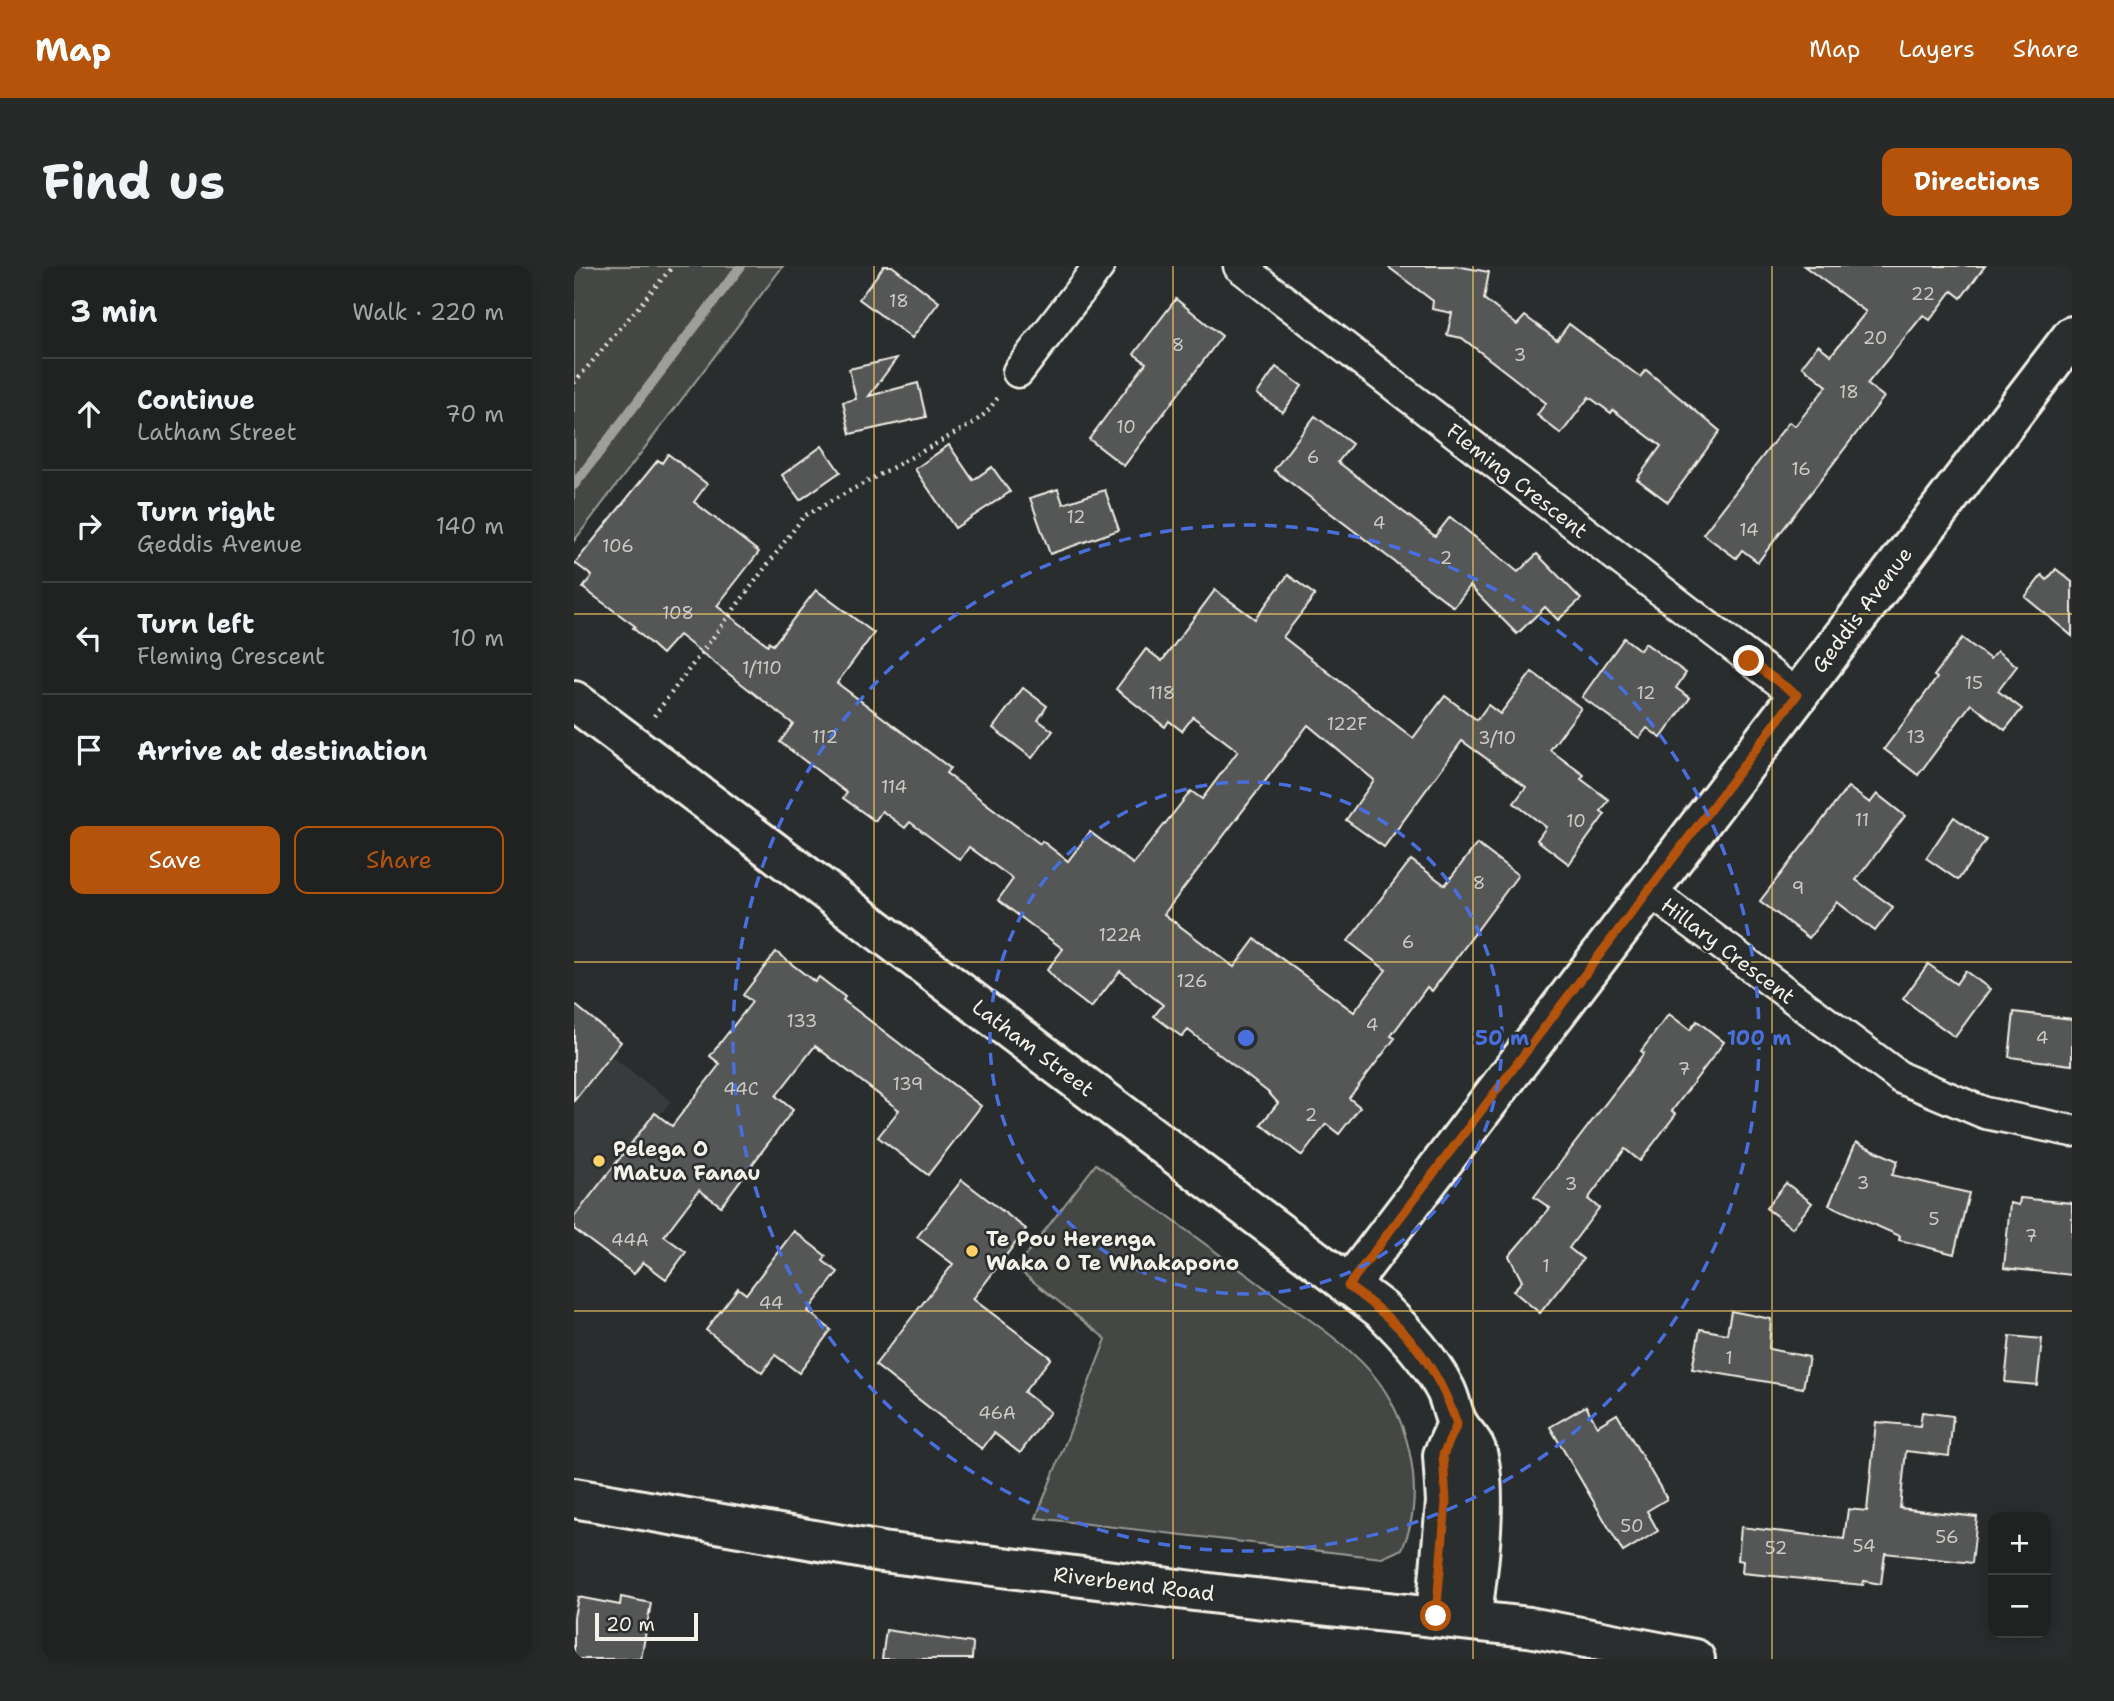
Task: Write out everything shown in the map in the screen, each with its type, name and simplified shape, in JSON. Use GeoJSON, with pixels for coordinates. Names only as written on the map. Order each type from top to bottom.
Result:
{"type":"FeatureCollection","features":[{"type":"Feature","properties":{"kind":"main road","name":"Geddis Avenue"},"geometry":{"type":"LineString","coordinates":[[1348,1286],[2072,336]]}},
{"type":"Feature","properties":{"kind":"main road","name":"Latham Street"},"geometry":{"type":"LineString","coordinates":[[574,701],[1382,1310],[1430,1363],[1447,1392],[1457,1424],[1443,1455],[1453,1618]]}},
{"type":"Feature","properties":{"kind":"main road","name":"Riverbend Road"},"geometry":{"type":"LineString","coordinates":[[574,1498],[882,1552],[1226,1595],[1529,1627],[1695,1659]]}},
{"type":"Feature","properties":{"kind":"street"},"geometry":{"type":"LineString","coordinates":[[1018,372],[1099,266]]}},
{"type":"Feature","properties":{"kind":"street","name":"Fleming Crescent"},"geometry":{"type":"LineString","coordinates":[[1239,266],[1749,661],[1797,695]]}},
{"type":"Feature","properties":{"kind":"street","name":"Hillary Crescent"},"geometry":{"type":"LineString","coordinates":[[1648,890],[1901,1078],[1985,1113],[2072,1131]]}},
{"type":"Feature","properties":{"kind":"path"},"geometry":{"type":"LineString","coordinates":[[574,383],[673,266]]}},
{"type":"Feature","properties":{"kind":"path"},"geometry":{"type":"LineString","coordinates":[[633,745],[804,516],[972,424],[986,413],[1018,372]]}},
{"type":"Feature","properties":{"kind":"shaded area"},"geometry":{"type":"Polygon","coordinates":[[[574,266],[783,266],[574,541],[574,266]]]}},
{"type":"Feature","properties":{"kind":"shaded area","name":"Pelega O Matua Fanau"},"geometry":{"type":"Polygon","coordinates":[[[574,1029],[671,1101],[576,1222],[574,1220],[574,1029]]]}},
{"type":"Feature","properties":{"kind":"shaded area"},"geometry":{"type":"Polygon","coordinates":[[[1096,1164],[1329,1334],[1356,1357],[1379,1382],[1399,1420],[1412,1463],[1413,1507],[1402,1549],[1382,1558],[1036,1518],[1106,1339],[1016,1268],[1096,1164]]]}},
{"type":"Feature","properties":{"kind":"building"},"geometry":{"type":"Polygon","coordinates":[[[884,266],[892,266],[939,302],[912,338],[859,299],[884,266]]]}},
{"type":"Feature","properties":{"kind":"building"},"geometry":{"type":"Polygon","coordinates":[[[1387,266],[1456,266],[1489,272],[1484,299],[1517,325],[1525,316],[1557,340],[1569,324],[1640,377],[1646,370],[1720,431],[1668,502],[1637,479],[1661,446],[1613,410],[1611,413],[1589,397],[1561,434],[1537,415],[1546,403],[1462,338],[1447,335],[1452,313],[1432,309],[1433,301],[1387,266]]]}},
{"type":"Feature","properties":{"kind":"building"},"geometry":{"type":"Polygon","coordinates":[[[1804,266],[1985,266],[1961,298],[1952,291],[1930,320],[1923,315],[1867,384],[1884,397],[1758,562],[1742,550],[1736,558],[1703,534],[1789,422],[1795,426],[1827,386],[1802,366],[1818,345],[1831,355],[1866,312],[1804,266]]]}},
{"type":"Feature","properties":{"kind":"building"},"geometry":{"type":"Polygon","coordinates":[[[1176,299],[1222,336],[1124,466],[1089,439],[1146,363],[1134,354],[1176,299]]]}},
{"type":"Feature","properties":{"kind":"building"},"geometry":{"type":"Polygon","coordinates":[[[897,358],[869,396],[918,383],[926,417],[850,434],[843,402],[856,399],[849,369],[897,358]]]}},
{"type":"Feature","properties":{"kind":"building"},"geometry":{"type":"Polygon","coordinates":[[[1276,367],[1302,386],[1283,412],[1257,394],[1276,367]]]}},
{"type":"Feature","properties":{"kind":"building"},"geometry":{"type":"Polygon","coordinates":[[[1315,416],[1352,444],[1338,462],[1435,536],[1450,517],[1518,572],[1537,554],[1581,599],[1558,620],[1545,607],[1517,634],[1470,586],[1454,607],[1274,470],[1315,416]]]}},
{"type":"Feature","properties":{"kind":"building"},"geometry":{"type":"Polygon","coordinates":[[[949,445],[973,480],[992,467],[1010,492],[955,528],[915,469],[949,445]]]}},
{"type":"Feature","properties":{"kind":"building"},"geometry":{"type":"Polygon","coordinates":[[[822,446],[840,472],[800,500],[782,475],[822,446]]]}},
{"type":"Feature","properties":{"kind":"building"},"geometry":{"type":"Polygon","coordinates":[[[668,454],[707,484],[694,502],[759,552],[717,606],[768,645],[769,642],[773,645],[816,590],[874,633],[837,683],[950,768],[946,773],[1040,844],[1042,841],[1068,861],[1090,832],[1133,864],[1191,791],[1202,799],[1238,751],[1193,717],[1182,731],[1169,721],[1165,727],[1116,689],[1146,649],[1162,661],[1215,590],[1255,619],[1288,575],[1315,595],[1283,637],[1413,738],[1445,696],[1477,720],[1488,705],[1500,714],[1532,672],[1581,708],[1550,750],[1584,775],[1581,779],[1609,800],[1601,811],[1605,814],[1569,864],[1537,840],[1546,827],[1514,803],[1526,787],[1462,741],[1384,847],[1346,820],[1374,780],[1308,725],[1164,914],[1234,967],[1255,939],[1354,1012],[1386,970],[1348,941],[1411,860],[1445,885],[1477,844],[1518,875],[1432,991],[1427,987],[1391,1036],[1395,1038],[1349,1098],[1360,1107],[1339,1134],[1326,1124],[1302,1156],[1261,1124],[1278,1103],[1269,1093],[1188,1030],[1182,1037],[1154,1016],[1163,1005],[1120,971],[1091,1008],[1061,985],[1047,970],[1063,949],[998,900],[1013,879],[969,847],[960,860],[910,822],[905,828],[882,811],[875,821],[843,798],[847,793],[780,742],[793,724],[679,635],[662,654],[633,628],[635,626],[583,588],[592,576],[575,563],[658,460],[662,463],[668,454]]]}},
{"type":"Feature","properties":{"kind":"building"},"geometry":{"type":"Polygon","coordinates":[[[1058,489],[1063,504],[1105,490],[1119,530],[1050,554],[1030,498],[1058,489]]]}},
{"type":"Feature","properties":{"kind":"building"},"geometry":{"type":"Polygon","coordinates":[[[2056,569],[2072,582],[2072,636],[2025,597],[2042,575],[2047,580],[2056,569]]]}},
{"type":"Feature","properties":{"kind":"building"},"geometry":{"type":"Polygon","coordinates":[[[1624,638],[1640,650],[1645,643],[1686,673],[1676,688],[1690,698],[1661,738],[1647,728],[1639,738],[1582,697],[1624,638]]]}},
{"type":"Feature","properties":{"kind":"building"},"geometry":{"type":"Polygon","coordinates":[[[1962,638],[1990,659],[1997,651],[2017,666],[1998,691],[2022,709],[2005,730],[1971,704],[1918,775],[1884,749],[1937,678],[1934,676],[1962,638]]]}},
{"type":"Feature","properties":{"kind":"building"},"geometry":{"type":"Polygon","coordinates":[[[1023,688],[1047,706],[1038,720],[1053,731],[1032,758],[993,728],[1023,688]]]}},
{"type":"Feature","properties":{"kind":"building"},"geometry":{"type":"Polygon","coordinates":[[[1848,787],[1870,803],[1877,794],[1905,816],[1856,880],[1893,907],[1875,931],[1837,902],[1809,938],[1760,901],[1848,787]]]}},
{"type":"Feature","properties":{"kind":"building"},"geometry":{"type":"Polygon","coordinates":[[[1954,817],[1986,840],[1958,880],[1926,858],[1954,817]]]}},
{"type":"Feature","properties":{"kind":"building"},"geometry":{"type":"Polygon","coordinates":[[[776,952],[815,982],[819,977],[845,997],[843,1000],[981,1106],[928,1175],[878,1137],[899,1110],[815,1046],[776,1096],[793,1110],[721,1206],[699,1190],[664,1236],[686,1252],[666,1279],[643,1262],[634,1274],[574,1229],[574,1217],[655,1113],[672,1126],[720,1064],[710,1056],[752,1002],[743,995],[776,952]]]}},
{"type":"Feature","properties":{"kind":"building"},"geometry":{"type":"Polygon","coordinates":[[[1928,964],[1956,984],[1965,971],[1990,989],[1955,1037],[1903,999],[1928,964]]]}},
{"type":"Feature","properties":{"kind":"building"},"geometry":{"type":"Polygon","coordinates":[[[574,1004],[621,1042],[574,1101],[574,1004]]]}},
{"type":"Feature","properties":{"kind":"building"},"geometry":{"type":"Polygon","coordinates":[[[2014,1012],[2072,1019],[2072,1065],[2009,1057],[2014,1012]]]}},
{"type":"Feature","properties":{"kind":"building"},"geometry":{"type":"Polygon","coordinates":[[[1669,1014],[1690,1030],[1697,1021],[1724,1042],[1672,1111],[1676,1114],[1640,1161],[1625,1149],[1588,1199],[1599,1208],[1569,1248],[1583,1259],[1540,1313],[1513,1291],[1522,1281],[1509,1256],[1550,1208],[1534,1197],[1644,1053],[1641,1051],[1669,1014]]]}},
{"type":"Feature","properties":{"kind":"building"},"geometry":{"type":"Polygon","coordinates":[[[1856,1142],[1898,1161],[1892,1175],[1969,1193],[1954,1254],[1899,1240],[1900,1236],[1829,1205],[1856,1142]]]}},
{"type":"Feature","properties":{"kind":"building"},"geometry":{"type":"Polygon","coordinates":[[[962,1180],[1026,1229],[973,1299],[1051,1358],[1024,1392],[1050,1412],[1020,1453],[994,1433],[982,1449],[875,1365],[953,1264],[917,1237],[962,1180]]]}},
{"type":"Feature","properties":{"kind":"building"},"geometry":{"type":"Polygon","coordinates":[[[1786,1183],[1812,1203],[1792,1228],[1766,1208],[1786,1183]]]}},
{"type":"Feature","properties":{"kind":"building"},"geometry":{"type":"Polygon","coordinates":[[[2020,1198],[2072,1203],[2072,1275],[2004,1268],[2010,1203],[2019,1205],[2020,1198]]]}},
{"type":"Feature","properties":{"kind":"building"},"geometry":{"type":"Polygon","coordinates":[[[794,1231],[826,1256],[823,1261],[838,1272],[808,1311],[831,1330],[799,1373],[775,1355],[762,1373],[706,1330],[738,1288],[746,1294],[794,1231]]]}},
{"type":"Feature","properties":{"kind":"building"},"geometry":{"type":"Polygon","coordinates":[[[1731,1311],[1771,1319],[1769,1349],[1809,1357],[1803,1388],[1692,1369],[1700,1329],[1727,1334],[1731,1311]]]}},
{"type":"Feature","properties":{"kind":"building"},"geometry":{"type":"Polygon","coordinates":[[[2010,1336],[2042,1339],[2037,1385],[2005,1382],[2010,1336]]]}},
{"type":"Feature","properties":{"kind":"building"},"geometry":{"type":"Polygon","coordinates":[[[1586,1406],[1597,1426],[1617,1414],[1667,1499],[1647,1511],[1658,1531],[1623,1552],[1550,1427],[1586,1406]]]}},
{"type":"Feature","properties":{"kind":"building"},"geometry":{"type":"Polygon","coordinates":[[[1922,1412],[1953,1416],[1949,1456],[1906,1451],[1900,1508],[1977,1517],[1972,1563],[1885,1553],[1881,1584],[1864,1581],[1863,1585],[1742,1573],[1743,1561],[1738,1560],[1741,1527],[1844,1539],[1848,1509],[1867,1511],[1876,1422],[1920,1426],[1922,1412]]]}},
{"type":"Feature","properties":{"kind":"building"},"geometry":{"type":"Polygon","coordinates":[[[578,1597],[620,1605],[621,1597],[651,1603],[641,1659],[574,1659],[574,1617],[578,1597]]]}},
{"type":"Feature","properties":{"kind":"building"},"geometry":{"type":"Polygon","coordinates":[[[886,1630],[973,1643],[972,1659],[882,1659],[886,1630]]]}},
{"type":"Feature","properties":{"kind":"waterway"},"geometry":{"type":"LineString","coordinates":[[574,485],[741,266]]}},
{"type":"Feature","properties":{"kind":"place","name":"Pelega O Matua Fanau"},"geometry":{"type":"Point","coordinates":[599,1161]}},
{"type":"Feature","properties":{"kind":"place","name":"Te Pou Herenga Waka O Te Whakapono"},"geometry":{"type":"Point","coordinates":[972,1251]}},
{"type":"Feature","properties":{"kind":"route"},"geometry":{"type":"LineString","coordinates":[[1436,1616],[1446,1502],[1443,1455],[1457,1424],[1447,1392],[1430,1363],[1408,1335],[1382,1310],[1348,1286],[1797,695],[1749,661]]}}]}
